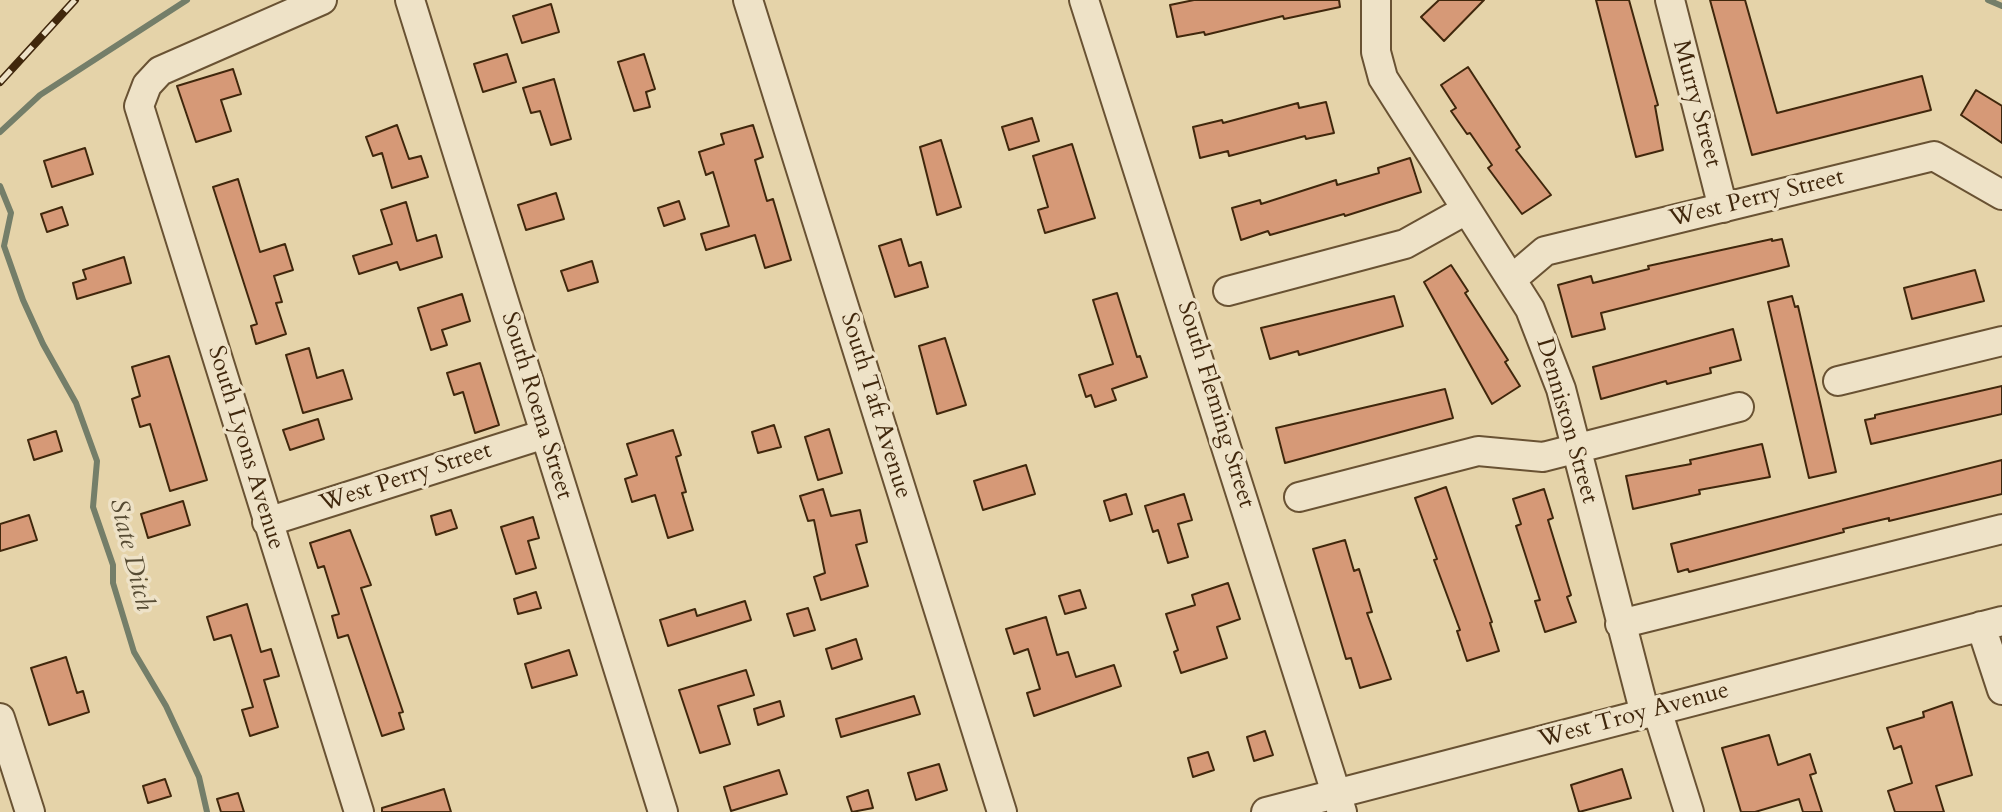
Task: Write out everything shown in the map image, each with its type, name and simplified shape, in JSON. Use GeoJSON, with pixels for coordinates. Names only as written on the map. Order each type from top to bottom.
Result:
{"type":"FeatureCollection","features":[{"type":"Feature","properties":{"kind":"street","name":"South Lyons Avenue"},"geometry":{"type":"LineString","coordinates":[[322,0],[160,71],[147,85],[139,106],[359,812]]}},
{"type":"Feature","properties":{"kind":"street","name":"South Roena Street"},"geometry":{"type":"LineString","coordinates":[[410,0],[663,812]]}},
{"type":"Feature","properties":{"kind":"street","name":"South Taft Avenue"},"geometry":{"type":"LineString","coordinates":[[748,0],[1002,812]]}},
{"type":"Feature","properties":{"kind":"street","name":"South Fleming Street"},"geometry":{"type":"LineString","coordinates":[[1084,0],[1340,803]]}},
{"type":"Feature","properties":{"kind":"street","name":"Denniston Street"},"geometry":{"type":"LineString","coordinates":[[1376,0],[1376,52],[1383,78],[1512,279],[1539,328],[1552,359],[1620,624],[1689,812]]}},
{"type":"Feature","properties":{"kind":"street","name":"Murry Street"},"geometry":{"type":"LineString","coordinates":[[1670,0],[1724,208]]}},
{"type":"Feature","properties":{"kind":"street","name":"West Perry Street"},"geometry":{"type":"LineString","coordinates":[[1512,279],[1545,251],[1934,156],[1944,159],[2002,195]]}},
{"type":"Feature","properties":{"kind":"street"},"geometry":{"type":"LineString","coordinates":[[1228,291],[1405,244],[1466,210]]}},
{"type":"Feature","properties":{"kind":"street"},"geometry":{"type":"LineString","coordinates":[[1838,381],[2002,341]]}},
{"type":"Feature","properties":{"kind":"street"},"geometry":{"type":"LineString","coordinates":[[1299,497],[1478,451],[1543,457],[1740,407]]}},
{"type":"Feature","properties":{"kind":"street","name":"West Perry Street"},"geometry":{"type":"LineString","coordinates":[[267,522],[545,434]]}},
{"type":"Feature","properties":{"kind":"street"},"geometry":{"type":"LineString","coordinates":[[1620,624],[2002,529]]}},
{"type":"Feature","properties":{"kind":"street","name":"West Troy Avenue"},"geometry":{"type":"LineString","coordinates":[[1266,812],[1340,803],[1651,712],[1992,623]]}},
{"type":"Feature","properties":{"kind":"street"},"geometry":{"type":"LineString","coordinates":[[1992,623],[2002,690]]}},
{"type":"Feature","properties":{"kind":"street"},"geometry":{"type":"LineString","coordinates":[[0,718],[30,812]]}},
{"type":"Feature","properties":{"kind":"building"},"geometry":{"type":"Polygon","coordinates":[[[1194,0],[1339,0],[1340,7],[1284,19],[1283,16],[1205,35],[1204,32],[1177,37],[1170,5],[1194,0]]]}},
{"type":"Feature","properties":{"kind":"building"},"geometry":{"type":"Polygon","coordinates":[[[1439,0],[1484,0],[1444,41],[1421,17],[1439,0]]]}},
{"type":"Feature","properties":{"kind":"building"},"geometry":{"type":"Polygon","coordinates":[[[1596,0],[1629,0],[1658,105],[1655,106],[1663,150],[1636,157],[1596,0]]]}},
{"type":"Feature","properties":{"kind":"building"},"geometry":{"type":"Polygon","coordinates":[[[1710,0],[1745,0],[1777,113],[1922,76],[1931,110],[1752,155],[1710,0]]]}},
{"type":"Feature","properties":{"kind":"building"},"geometry":{"type":"Polygon","coordinates":[[[551,4],[559,32],[522,43],[513,16],[551,4]]]}},
{"type":"Feature","properties":{"kind":"building"},"geometry":{"type":"Polygon","coordinates":[[[507,54],[516,82],[483,92],[474,64],[507,54]]]}},
{"type":"Feature","properties":{"kind":"building"},"geometry":{"type":"Polygon","coordinates":[[[644,54],[655,89],[646,92],[650,107],[634,111],[618,62],[644,54]]]}},
{"type":"Feature","properties":{"kind":"building"},"geometry":{"type":"Polygon","coordinates":[[[1468,67],[1520,147],[1516,150],[1551,195],[1522,214],[1488,168],[1492,165],[1470,133],[1467,134],[1451,111],[1456,108],[1441,85],[1468,67]]]}},
{"type":"Feature","properties":{"kind":"building"},"geometry":{"type":"Polygon","coordinates":[[[233,69],[241,94],[221,100],[231,131],[196,142],[177,86],[233,69]]]}},
{"type":"Feature","properties":{"kind":"building"},"geometry":{"type":"Polygon","coordinates":[[[554,79],[571,139],[551,145],[540,111],[531,113],[523,88],[554,79]]]}},
{"type":"Feature","properties":{"kind":"building"},"geometry":{"type":"Polygon","coordinates":[[[1976,90],[2002,106],[2002,143],[1961,115],[1976,90]]]}},
{"type":"Feature","properties":{"kind":"building"},"geometry":{"type":"Polygon","coordinates":[[[1326,102],[1334,133],[1306,139],[1305,136],[1229,156],[1228,151],[1200,158],[1193,127],[1222,120],[1223,123],[1298,103],[1299,108],[1326,102]]]}},
{"type":"Feature","properties":{"kind":"building"},"geometry":{"type":"Polygon","coordinates":[[[1032,118],[1039,141],[1009,150],[1002,127],[1032,118]]]}},
{"type":"Feature","properties":{"kind":"building"},"geometry":{"type":"Polygon","coordinates":[[[397,125],[409,159],[421,156],[428,177],[392,188],[382,153],[373,156],[366,137],[397,125]]]}},
{"type":"Feature","properties":{"kind":"building"},"geometry":{"type":"Polygon","coordinates":[[[753,125],[763,157],[755,160],[767,201],[773,199],[791,260],[765,268],[755,235],[706,250],[701,234],[729,226],[713,172],[706,175],[699,152],[724,144],[721,134],[753,125]]]}},
{"type":"Feature","properties":{"kind":"building"},"geometry":{"type":"Polygon","coordinates":[[[941,140],[961,207],[937,215],[920,147],[941,140]]]}},
{"type":"Feature","properties":{"kind":"building"},"geometry":{"type":"Polygon","coordinates":[[[1072,144],[1095,218],[1045,233],[1038,210],[1048,207],[1033,156],[1072,144]]]}},
{"type":"Feature","properties":{"kind":"building"},"geometry":{"type":"Polygon","coordinates":[[[85,148],[93,174],[52,187],[44,161],[85,148]]]}},
{"type":"Feature","properties":{"kind":"building"},"geometry":{"type":"Polygon","coordinates":[[[1410,158],[1421,192],[1345,216],[1344,214],[1270,235],[1268,231],[1241,240],[1232,208],[1260,200],[1261,204],[1336,180],[1337,185],[1379,173],[1378,168],[1410,158]]]}},
{"type":"Feature","properties":{"kind":"building"},"geometry":{"type":"Polygon","coordinates":[[[238,179],[260,252],[285,244],[293,270],[274,276],[282,302],[276,303],[286,334],[256,344],[251,326],[257,324],[213,187],[238,179]]]}},
{"type":"Feature","properties":{"kind":"building"},"geometry":{"type":"Polygon","coordinates":[[[556,193],[564,219],[526,230],[518,205],[556,193]]]}},
{"type":"Feature","properties":{"kind":"building"},"geometry":{"type":"Polygon","coordinates":[[[679,201],[685,219],[664,226],[658,208],[679,201]]]}},
{"type":"Feature","properties":{"kind":"building"},"geometry":{"type":"Polygon","coordinates":[[[406,202],[417,241],[436,235],[442,257],[400,270],[397,262],[359,274],[353,256],[392,244],[381,210],[406,202]]]}},
{"type":"Feature","properties":{"kind":"building"},"geometry":{"type":"Polygon","coordinates":[[[62,207],[68,225],[47,232],[41,214],[62,207]]]}},
{"type":"Feature","properties":{"kind":"building"},"geometry":{"type":"Polygon","coordinates":[[[901,239],[909,266],[921,262],[928,287],[895,297],[879,246],[901,239]]]}},
{"type":"Feature","properties":{"kind":"building"},"geometry":{"type":"Polygon","coordinates":[[[1782,239],[1789,266],[1601,313],[1605,329],[1572,337],[1558,285],[1591,276],[1593,283],[1649,269],[1648,266],[1782,239]]]}},
{"type":"Feature","properties":{"kind":"building"},"geometry":{"type":"Polygon","coordinates":[[[124,257],[131,283],[77,299],[73,283],[86,279],[83,270],[124,257]]]}},
{"type":"Feature","properties":{"kind":"building"},"geometry":{"type":"Polygon","coordinates":[[[592,261],[598,282],[568,291],[561,271],[592,261]]]}},
{"type":"Feature","properties":{"kind":"building"},"geometry":{"type":"Polygon","coordinates":[[[1451,265],[1468,291],[1465,293],[1508,360],[1505,362],[1520,386],[1492,404],[1424,282],[1451,265]]]}},
{"type":"Feature","properties":{"kind":"building"},"geometry":{"type":"Polygon","coordinates":[[[1975,270],[1984,301],[1912,319],[1904,288],[1975,270]]]}},
{"type":"Feature","properties":{"kind":"building"},"geometry":{"type":"Polygon","coordinates":[[[1117,293],[1137,357],[1140,356],[1147,377],[1112,389],[1116,400],[1095,407],[1091,395],[1086,397],[1079,375],[1113,364],[1093,300],[1117,293]]]}},
{"type":"Feature","properties":{"kind":"building"},"geometry":{"type":"Polygon","coordinates":[[[462,294],[470,321],[442,330],[447,345],[431,350],[418,308],[462,294]]]}},
{"type":"Feature","properties":{"kind":"building"},"geometry":{"type":"Polygon","coordinates":[[[1394,296],[1403,326],[1299,355],[1298,351],[1270,359],[1261,328],[1394,296]]]}},
{"type":"Feature","properties":{"kind":"building"},"geometry":{"type":"Polygon","coordinates":[[[1792,296],[1795,307],[1798,306],[1836,472],[1809,478],[1768,302],[1792,296]]]}},
{"type":"Feature","properties":{"kind":"building"},"geometry":{"type":"Polygon","coordinates":[[[1733,329],[1741,360],[1710,368],[1711,373],[1667,384],[1666,381],[1601,399],[1593,367],[1733,329]]]}},
{"type":"Feature","properties":{"kind":"building"},"geometry":{"type":"Polygon","coordinates":[[[945,338],[966,405],[937,414],[919,346],[945,338]]]}},
{"type":"Feature","properties":{"kind":"building"},"geometry":{"type":"Polygon","coordinates":[[[309,348],[317,378],[343,370],[352,399],[303,413],[286,355],[309,348]]]}},
{"type":"Feature","properties":{"kind":"building"},"geometry":{"type":"Polygon","coordinates":[[[169,356],[207,480],[170,491],[150,424],[140,427],[132,399],[140,396],[132,367],[169,356]]]}},
{"type":"Feature","properties":{"kind":"building"},"geometry":{"type":"Polygon","coordinates":[[[480,363],[499,425],[475,433],[463,392],[454,395],[447,373],[480,363]]]}},
{"type":"Feature","properties":{"kind":"building"},"geometry":{"type":"Polygon","coordinates":[[[2002,386],[2002,414],[1871,444],[1865,420],[1875,418],[1875,415],[2002,386]]]}},
{"type":"Feature","properties":{"kind":"building"},"geometry":{"type":"Polygon","coordinates":[[[1445,389],[1453,418],[1285,463],[1276,428],[1445,389]]]}},
{"type":"Feature","properties":{"kind":"building"},"geometry":{"type":"Polygon","coordinates":[[[318,419],[324,439],[290,450],[283,430],[318,419]]]}},
{"type":"Feature","properties":{"kind":"building"},"geometry":{"type":"Polygon","coordinates":[[[774,425],[781,447],[758,453],[752,432],[774,425]]]}},
{"type":"Feature","properties":{"kind":"building"},"geometry":{"type":"Polygon","coordinates":[[[829,429],[842,473],[818,480],[805,437],[829,429]]]}},
{"type":"Feature","properties":{"kind":"building"},"geometry":{"type":"Polygon","coordinates":[[[673,430],[681,455],[676,457],[686,492],[682,493],[693,530],[668,538],[655,495],[632,502],[625,479],[637,475],[627,444],[673,430]]]}},
{"type":"Feature","properties":{"kind":"building"},"geometry":{"type":"Polygon","coordinates":[[[56,431],[62,451],[34,460],[28,440],[56,431]]]}},
{"type":"Feature","properties":{"kind":"building"},"geometry":{"type":"Polygon","coordinates":[[[1762,444],[1770,477],[1699,490],[1700,494],[1633,509],[1626,476],[1691,464],[1690,460],[1762,444]]]}},
{"type":"Feature","properties":{"kind":"building"},"geometry":{"type":"Polygon","coordinates":[[[2002,460],[2002,494],[1843,529],[1844,532],[1689,572],[1688,569],[1678,572],[1671,544],[2002,460]]]}},
{"type":"Feature","properties":{"kind":"building"},"geometry":{"type":"Polygon","coordinates":[[[1026,465],[1035,494],[983,510],[974,481],[1026,465]]]}},
{"type":"Feature","properties":{"kind":"building"},"geometry":{"type":"Polygon","coordinates":[[[1446,487],[1492,622],[1490,623],[1499,651],[1467,661],[1457,631],[1460,630],[1415,498],[1446,487]]]}},
{"type":"Feature","properties":{"kind":"building"},"geometry":{"type":"Polygon","coordinates":[[[823,489],[831,516],[860,510],[867,542],[856,545],[868,586],[821,600],[814,577],[825,573],[814,520],[808,521],[800,496],[823,489]]]}},
{"type":"Feature","properties":{"kind":"building"},"geometry":{"type":"Polygon","coordinates":[[[1544,489],[1553,518],[1548,520],[1571,595],[1567,597],[1576,622],[1545,632],[1535,601],[1540,600],[1516,526],[1521,524],[1513,499],[1544,489]]]}},
{"type":"Feature","properties":{"kind":"building"},"geometry":{"type":"Polygon","coordinates":[[[1126,494],[1132,514],[1110,521],[1104,501],[1126,494]]]}},
{"type":"Feature","properties":{"kind":"building"},"geometry":{"type":"Polygon","coordinates":[[[1184,494],[1192,520],[1178,524],[1188,557],[1168,563],[1158,530],[1153,532],[1145,506],[1184,494]]]}},
{"type":"Feature","properties":{"kind":"building"},"geometry":{"type":"Polygon","coordinates":[[[183,501],[190,525],[148,538],[141,514],[183,501]]]}},
{"type":"Feature","properties":{"kind":"building"},"geometry":{"type":"Polygon","coordinates":[[[451,510],[457,528],[436,535],[431,516],[451,510]]]}},
{"type":"Feature","properties":{"kind":"building"},"geometry":{"type":"Polygon","coordinates":[[[29,515],[37,540],[0,551],[0,524],[29,515]]]}},
{"type":"Feature","properties":{"kind":"building"},"geometry":{"type":"Polygon","coordinates":[[[533,517],[539,538],[528,541],[536,568],[516,574],[501,527],[533,517]]]}},
{"type":"Feature","properties":{"kind":"building"},"geometry":{"type":"Polygon","coordinates":[[[350,530],[371,585],[361,588],[403,712],[399,713],[404,729],[382,736],[348,635],[338,638],[332,616],[339,614],[324,566],[318,568],[310,543],[350,530]]]}},
{"type":"Feature","properties":{"kind":"building"},"geometry":{"type":"Polygon","coordinates":[[[1345,540],[1354,571],[1359,569],[1372,612],[1367,613],[1391,679],[1360,688],[1351,658],[1346,659],[1313,549],[1345,540]]]}},
{"type":"Feature","properties":{"kind":"building"},"geometry":{"type":"Polygon","coordinates":[[[1228,583],[1240,619],[1217,627],[1227,658],[1181,673],[1174,652],[1178,650],[1166,614],[1195,605],[1192,595],[1228,583]]]}},
{"type":"Feature","properties":{"kind":"building"},"geometry":{"type":"Polygon","coordinates":[[[1080,590],[1086,608],[1065,614],[1059,596],[1080,590]]]}},
{"type":"Feature","properties":{"kind":"building"},"geometry":{"type":"Polygon","coordinates":[[[536,592],[541,608],[518,614],[514,599],[536,592]]]}},
{"type":"Feature","properties":{"kind":"building"},"geometry":{"type":"Polygon","coordinates":[[[745,601],[751,620],[668,646],[660,620],[695,609],[697,616],[745,601]]]}},
{"type":"Feature","properties":{"kind":"building"},"geometry":{"type":"Polygon","coordinates":[[[247,604],[261,652],[271,649],[279,676],[264,680],[278,727],[250,736],[242,710],[253,707],[231,635],[214,640],[207,617],[247,604]]]}},
{"type":"Feature","properties":{"kind":"building"},"geometry":{"type":"Polygon","coordinates":[[[808,608],[815,630],[794,636],[787,614],[808,608]]]}},
{"type":"Feature","properties":{"kind":"building"},"geometry":{"type":"Polygon","coordinates":[[[1046,617],[1057,655],[1068,652],[1076,677],[1114,665],[1121,686],[1034,716],[1027,693],[1040,689],[1028,649],[1014,654],[1006,629],[1046,617]]]}},
{"type":"Feature","properties":{"kind":"building"},"geometry":{"type":"Polygon","coordinates":[[[856,639],[862,659],[832,669],[826,649],[856,639]]]}},
{"type":"Feature","properties":{"kind":"building"},"geometry":{"type":"Polygon","coordinates":[[[569,650],[577,675],[532,688],[525,664],[569,650]]]}},
{"type":"Feature","properties":{"kind":"building"},"geometry":{"type":"Polygon","coordinates":[[[66,657],[77,693],[83,691],[89,712],[49,725],[31,668],[66,657]]]}},
{"type":"Feature","properties":{"kind":"building"},"geometry":{"type":"Polygon","coordinates":[[[746,670],[754,695],[718,706],[730,744],[700,753],[679,690],[746,670]]]}},
{"type":"Feature","properties":{"kind":"building"},"geometry":{"type":"Polygon","coordinates":[[[914,696],[920,714],[841,737],[836,719],[914,696]]]}},
{"type":"Feature","properties":{"kind":"building"},"geometry":{"type":"Polygon","coordinates":[[[780,701],[784,716],[758,725],[754,709],[780,701]]]}},
{"type":"Feature","properties":{"kind":"building"},"geometry":{"type":"Polygon","coordinates":[[[1952,702],[1972,775],[1936,786],[1944,812],[1895,812],[1888,791],[1912,783],[1901,746],[1894,749],[1887,728],[1924,717],[1923,712],[1952,702]]]}},
{"type":"Feature","properties":{"kind":"building"},"geometry":{"type":"Polygon","coordinates":[[[1265,731],[1273,755],[1254,761],[1247,737],[1265,731]]]}},
{"type":"Feature","properties":{"kind":"building"},"geometry":{"type":"Polygon","coordinates":[[[1769,735],[1778,765],[1810,754],[1816,773],[1810,775],[1822,812],[1803,812],[1799,799],[1755,812],[1741,812],[1722,748],[1769,735]]]}},
{"type":"Feature","properties":{"kind":"building"},"geometry":{"type":"Polygon","coordinates":[[[1208,752],[1214,770],[1193,777],[1188,758],[1208,752]]]}},
{"type":"Feature","properties":{"kind":"building"},"geometry":{"type":"Polygon","coordinates":[[[939,764],[947,790],[916,800],[908,773],[939,764]]]}},
{"type":"Feature","properties":{"kind":"building"},"geometry":{"type":"Polygon","coordinates":[[[1622,769],[1631,798],[1579,812],[1571,785],[1622,769]]]}},
{"type":"Feature","properties":{"kind":"building"},"geometry":{"type":"Polygon","coordinates":[[[779,770],[787,794],[731,811],[724,787],[779,770]]]}},
{"type":"Feature","properties":{"kind":"building"},"geometry":{"type":"Polygon","coordinates":[[[165,779],[171,796],[148,803],[143,786],[165,779]]]}},
{"type":"Feature","properties":{"kind":"building"},"geometry":{"type":"Polygon","coordinates":[[[444,789],[451,812],[382,812],[382,808],[444,789]]]}},
{"type":"Feature","properties":{"kind":"building"},"geometry":{"type":"Polygon","coordinates":[[[868,790],[873,808],[852,812],[847,797],[868,790]]]}},
{"type":"Feature","properties":{"kind":"building"},"geometry":{"type":"Polygon","coordinates":[[[238,793],[244,812],[221,812],[217,799],[238,793]]]}},
{"type":"Feature","properties":{"kind":"waterway","name":"State Ditch"},"geometry":{"type":"LineString","coordinates":[[0,132],[40,95],[187,0]]}},
{"type":"Feature","properties":{"kind":"waterway"},"geometry":{"type":"LineString","coordinates":[[1988,0],[2002,6]]}},
{"type":"Feature","properties":{"kind":"waterway","name":"State Ditch"},"geometry":{"type":"LineString","coordinates":[[0,186],[11,213],[4,246],[23,300],[43,344],[76,403],[97,461],[93,507],[113,565],[113,583],[134,652],[166,706],[199,777],[207,812]]}},
{"type":"Feature","properties":{"kind":"railway"},"geometry":{"type":"LineString","coordinates":[[0,82],[75,0]]}}]}
